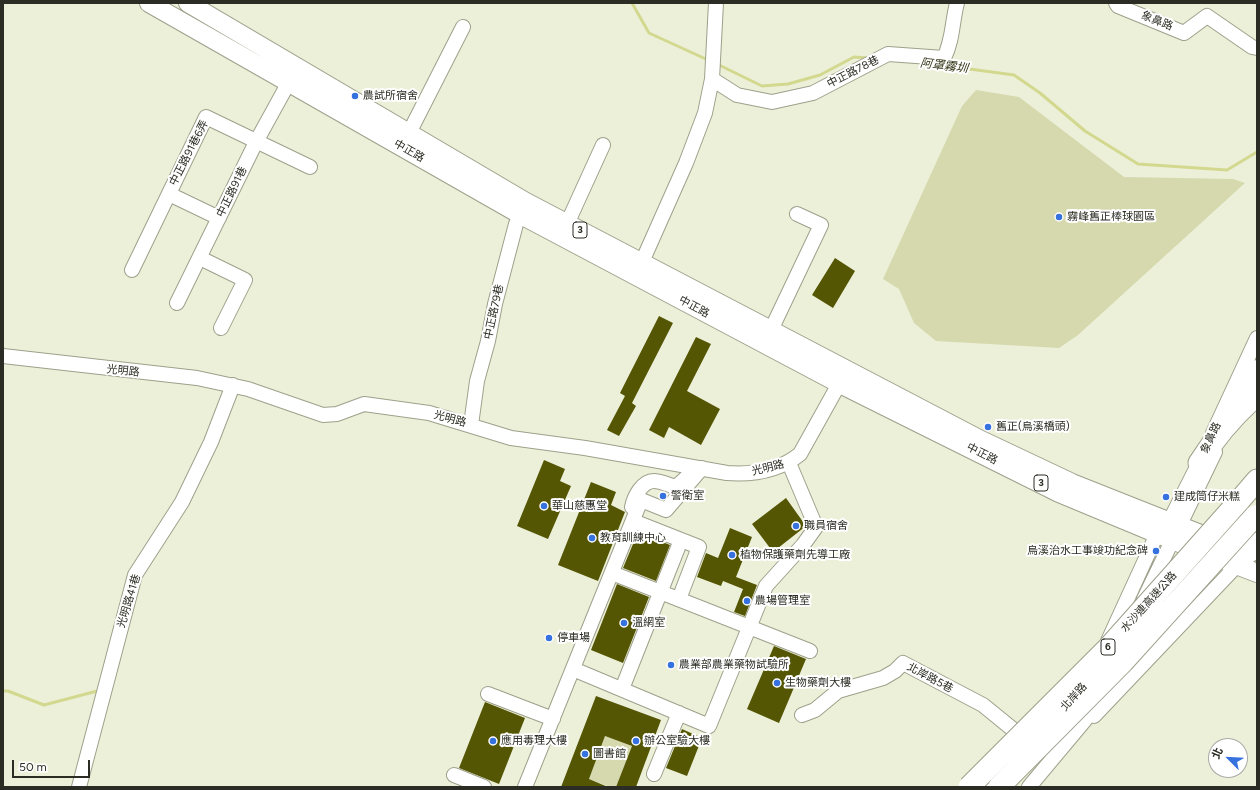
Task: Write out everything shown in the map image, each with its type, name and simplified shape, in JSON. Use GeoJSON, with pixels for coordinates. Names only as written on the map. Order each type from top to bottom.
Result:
{"type":"FeatureCollection","features":[{"type":"Feature","properties":{"kind":"highway"},"geometry":{"type":"LineString","coordinates":[[1199,463],[1211,444],[1234,415],[1245,393]]}},
{"type":"Feature","properties":{"kind":"highway","name":"水沙連高速公路"},"geometry":{"type":"LineString","coordinates":[[969,787],[1108,648],[1257,480]]}},
{"type":"Feature","properties":{"kind":"highway","name":"水沙連高速公路"},"geometry":{"type":"LineString","coordinates":[[999,787],[1123,662],[1256,515]]}},
{"type":"Feature","properties":{"kind":"main road","name":"中正路"},"geometry":{"type":"LineString","coordinates":[[149,3],[409,133],[523,209],[567,224],[642,262],[771,330],[843,377]]}},
{"type":"Feature","properties":{"kind":"main road","name":"中正路"},"geometry":{"type":"LineString","coordinates":[[188,3],[293,74],[523,209],[843,377],[1058,476],[1169,531],[1250,554],[1257,573]]}},
{"type":"Feature","properties":{"kind":"street"},"geometry":{"type":"LineString","coordinates":[[642,262],[692,149],[705,113],[712,79],[716,3]]}},
{"type":"Feature","properties":{"kind":"street","name":"中正路78巷"},"geometry":{"type":"LineString","coordinates":[[712,79],[737,95],[772,102],[813,93],[888,54],[944,58],[951,45],[953,18],[957,3]]}},
{"type":"Feature","properties":{"kind":"street","name":"象鼻路"},"geometry":{"type":"LineString","coordinates":[[1116,3],[1118,6],[1184,33],[1207,16],[1252,47],[1257,48]]}},
{"type":"Feature","properties":{"kind":"street"},"geometry":{"type":"LineString","coordinates":[[409,133],[463,27]]}},
{"type":"Feature","properties":{"kind":"street","name":"中正路91巷"},"geometry":{"type":"LineString","coordinates":[[177,303],[256,142],[293,74]]}},
{"type":"Feature","properties":{"kind":"street","name":"中正路91巷6弄"},"geometry":{"type":"LineString","coordinates":[[132,270],[206,117],[310,167]]}},
{"type":"Feature","properties":{"kind":"street"},"geometry":{"type":"LineString","coordinates":[[567,224],[603,145]]}},
{"type":"Feature","properties":{"kind":"street"},"geometry":{"type":"LineString","coordinates":[[169,194],[219,218]]}},
{"type":"Feature","properties":{"kind":"street","name":"中正路79巷"},"geometry":{"type":"LineString","coordinates":[[471,425],[477,381],[495,304],[514,234],[523,209]]}},
{"type":"Feature","properties":{"kind":"street"},"geometry":{"type":"LineString","coordinates":[[771,330],[820,225],[797,214]]}},
{"type":"Feature","properties":{"kind":"street"},"geometry":{"type":"LineString","coordinates":[[200,258],[245,280],[221,328]]}},
{"type":"Feature","properties":{"kind":"street","name":"象鼻路"},"geometry":{"type":"LineString","coordinates":[[1245,393],[1257,338]]}},
{"type":"Feature","properties":{"kind":"street","name":"光明路"},"geometry":{"type":"LineString","coordinates":[[3,356],[197,378],[248,389],[323,414],[337,414],[364,404],[429,413],[511,438],[592,449],[699,468],[743,474],[774,469],[789,463],[800,454],[843,377]]}},
{"type":"Feature","properties":{"kind":"street","name":"象鼻路"},"geometry":{"type":"LineString","coordinates":[[1169,531],[1199,463],[1245,393],[1257,367]]}},
{"type":"Feature","properties":{"kind":"street","name":"光明路41巷"},"geometry":{"type":"LineString","coordinates":[[79,787],[134,575],[182,502],[212,442],[233,385]]}},
{"type":"Feature","properties":{"kind":"street","name":"象鼻路"},"geometry":{"type":"LineString","coordinates":[[1169,531],[1234,415]]}},
{"type":"Feature","properties":{"kind":"street"},"geometry":{"type":"LineString","coordinates":[[573,669],[709,726],[766,586],[803,546],[816,527],[789,463]]}},
{"type":"Feature","properties":{"kind":"street"},"geometry":{"type":"LineString","coordinates":[[634,519],[632,506],[634,500],[645,484],[654,481],[678,487],[699,468]]}},
{"type":"Feature","properties":{"kind":"street"},"geometry":{"type":"LineString","coordinates":[[525,787],[641,500],[666,510],[699,468]]}},
{"type":"Feature","properties":{"kind":"street"},"geometry":{"type":"LineString","coordinates":[[634,519],[699,547],[679,599]]}},
{"type":"Feature","properties":{"kind":"street","name":"北岸路"},"geometry":{"type":"LineString","coordinates":[[1011,787],[1015,782],[1029,743],[1087,684],[1169,531]]}},
{"type":"Feature","properties":{"kind":"street","name":"北岸路"},"geometry":{"type":"LineString","coordinates":[[1029,787],[1066,745],[1085,720],[1095,703],[1169,531]]}},
{"type":"Feature","properties":{"kind":"street"},"geometry":{"type":"LineString","coordinates":[[622,689],[681,540]]}},
{"type":"Feature","properties":{"kind":"street"},"geometry":{"type":"LineString","coordinates":[[1066,745],[1250,554]]}},
{"type":"Feature","properties":{"kind":"street"},"geometry":{"type":"LineString","coordinates":[[612,573],[750,626],[810,651]]}},
{"type":"Feature","properties":{"kind":"street","name":"北岸路5巷"},"geometry":{"type":"LineString","coordinates":[[802,715],[815,710],[838,691],[883,678],[895,671],[903,663],[997,715],[1051,762]]}},
{"type":"Feature","properties":{"kind":"street"},"geometry":{"type":"LineString","coordinates":[[488,694],[553,719]]}},
{"type":"Feature","properties":{"kind":"street"},"geometry":{"type":"LineString","coordinates":[[654,774],[679,713]]}},
{"type":"Feature","properties":{"kind":"street"},"geometry":{"type":"LineString","coordinates":[[985,787],[1029,743]]}},
{"type":"Feature","properties":{"kind":"street"},"geometry":{"type":"LineString","coordinates":[[454,775],[484,787]]}},
{"type":"Feature","properties":{"kind":"green space","name":"霧峰舊正棒球園區"},"geometry":{"type":"Polygon","coordinates":[[[976,90],[1019,97],[1124,177],[1233,179],[1245,183],[1078,335],[1059,348],[936,341],[914,323],[899,289],[883,279],[962,106],[976,90]]]}},
{"type":"Feature","properties":{"kind":"green space"},"geometry":{"type":"Polygon","coordinates":[[[605,736],[632,746],[616,787],[610,787],[589,779],[605,736]]]}},
{"type":"Feature","properties":{"kind":"building"},"geometry":{"type":"Polygon","coordinates":[[[835,258],[855,271],[833,308],[812,295],[835,258]]]}},
{"type":"Feature","properties":{"kind":"building"},"geometry":{"type":"Polygon","coordinates":[[[659,316],[673,323],[632,403],[636,406],[619,436],[607,430],[625,396],[620,393],[659,316]]]}},
{"type":"Feature","properties":{"kind":"building"},"geometry":{"type":"Polygon","coordinates":[[[696,337],[711,344],[687,391],[720,409],[701,445],[669,427],[664,438],[649,430],[696,337]]]}},
{"type":"Feature","properties":{"kind":"building","name":"華山慈惠堂"},"geometry":{"type":"Polygon","coordinates":[[[544,460],[565,469],[560,481],[571,486],[548,539],[517,526],[544,460]]]}},
{"type":"Feature","properties":{"kind":"building","name":"教育訓練中心"},"geometry":{"type":"Polygon","coordinates":[[[591,482],[616,492],[611,505],[625,512],[598,581],[558,565],[591,482]]]}},
{"type":"Feature","properties":{"kind":"building","name":"職員宿舍"},"geometry":{"type":"Polygon","coordinates":[[[786,498],[806,526],[773,552],[752,524],[786,498]]]}},
{"type":"Feature","properties":{"kind":"building","name":"植物保護藥劑先導工廠"},"geometry":{"type":"Polygon","coordinates":[[[730,528],[752,537],[736,577],[757,585],[745,616],[734,612],[743,589],[723,581],[721,586],[697,577],[706,553],[718,558],[730,528]]]}},
{"type":"Feature","properties":{"kind":"building","name":"溫網室"},"geometry":{"type":"Polygon","coordinates":[[[638,532],[670,545],[656,581],[623,568],[638,532]]]}},
{"type":"Feature","properties":{"kind":"building","name":"溫網室"},"geometry":{"type":"Polygon","coordinates":[[[617,584],[649,597],[623,663],[591,650],[617,584]]]}},
{"type":"Feature","properties":{"kind":"building","name":"生物藥劑大樓"},"geometry":{"type":"Polygon","coordinates":[[[774,646],[806,659],[779,723],[747,709],[774,646]]]}},
{"type":"Feature","properties":{"kind":"building","name":"辦公室驗大樓"},"geometry":{"type":"Polygon","coordinates":[[[596,696],[661,720],[636,787],[616,787],[632,746],[605,736],[589,779],[608,787],[561,787],[596,696]]]}},
{"type":"Feature","properties":{"kind":"building","name":"應用毒理大樓"},"geometry":{"type":"Polygon","coordinates":[[[485,702],[525,718],[499,784],[459,768],[485,702]]]}},
{"type":"Feature","properties":{"kind":"building"},"geometry":{"type":"Polygon","coordinates":[[[682,729],[702,738],[687,776],[666,768],[682,729]]]}},
{"type":"Feature","properties":{"kind":"waterway","name":"阿罩霧圳"},"geometry":{"type":"LineString","coordinates":[[632,3],[649,33],[708,60]]}},
{"type":"Feature","properties":{"kind":"waterway","name":"阿罩霧圳"},"geometry":{"type":"LineString","coordinates":[[717,64],[762,86],[788,84],[820,75],[854,57],[868,58]]}},
{"type":"Feature","properties":{"kind":"waterway","name":"阿罩霧圳"},"geometry":{"type":"LineString","coordinates":[[940,65],[1014,75],[1040,93],[1085,131],[1138,164],[1227,170],[1257,152]]}},
{"type":"Feature","properties":{"kind":"waterway"},"geometry":{"type":"LineString","coordinates":[[3,691],[8,691],[44,705],[101,690]]}},
{"type":"Feature","properties":{"kind":"place","name":"農試所宿舍"},"geometry":{"type":"Point","coordinates":[355,96]}},
{"type":"Feature","properties":{"kind":"place","name":"霧峰舊正棒球園區"},"geometry":{"type":"Point","coordinates":[1059,217]}},
{"type":"Feature","properties":{"kind":"place","name":"舊正(烏溪橋頭)"},"geometry":{"type":"Point","coordinates":[988,427]}},
{"type":"Feature","properties":{"kind":"place","name":"警衛室"},"geometry":{"type":"Point","coordinates":[663,496]}},
{"type":"Feature","properties":{"kind":"place","name":"建成筒仔米糕"},"geometry":{"type":"Point","coordinates":[1166,497]}},
{"type":"Feature","properties":{"kind":"place","name":"華山慈惠堂"},"geometry":{"type":"Point","coordinates":[544,506]}},
{"type":"Feature","properties":{"kind":"place","name":"職員宿舍"},"geometry":{"type":"Point","coordinates":[796,526]}},
{"type":"Feature","properties":{"kind":"place","name":"教育訓練中心"},"geometry":{"type":"Point","coordinates":[592,538]}},
{"type":"Feature","properties":{"kind":"place","name":"烏溪治水工事竣功紀念碑"},"geometry":{"type":"Point","coordinates":[1156,551]}},
{"type":"Feature","properties":{"kind":"place","name":"植物保護藥劑先導工廠"},"geometry":{"type":"Point","coordinates":[732,555]}},
{"type":"Feature","properties":{"kind":"place","name":"農場管理室"},"geometry":{"type":"Point","coordinates":[747,601]}},
{"type":"Feature","properties":{"kind":"place","name":"溫網室"},"geometry":{"type":"Point","coordinates":[624,623]}},
{"type":"Feature","properties":{"kind":"place","name":"停車場"},"geometry":{"type":"Point","coordinates":[549,638]}},
{"type":"Feature","properties":{"kind":"place","name":"農業部農業藥物試驗所"},"geometry":{"type":"Point","coordinates":[671,665]}},
{"type":"Feature","properties":{"kind":"place","name":"生物藥劑大樓"},"geometry":{"type":"Point","coordinates":[777,683]}},
{"type":"Feature","properties":{"kind":"place","name":"應用毒理大樓"},"geometry":{"type":"Point","coordinates":[493,741]}},
{"type":"Feature","properties":{"kind":"place","name":"辦公室驗大樓"},"geometry":{"type":"Point","coordinates":[636,741]}},
{"type":"Feature","properties":{"kind":"place","name":"圖書館"},"geometry":{"type":"Point","coordinates":[585,754]}}]}
